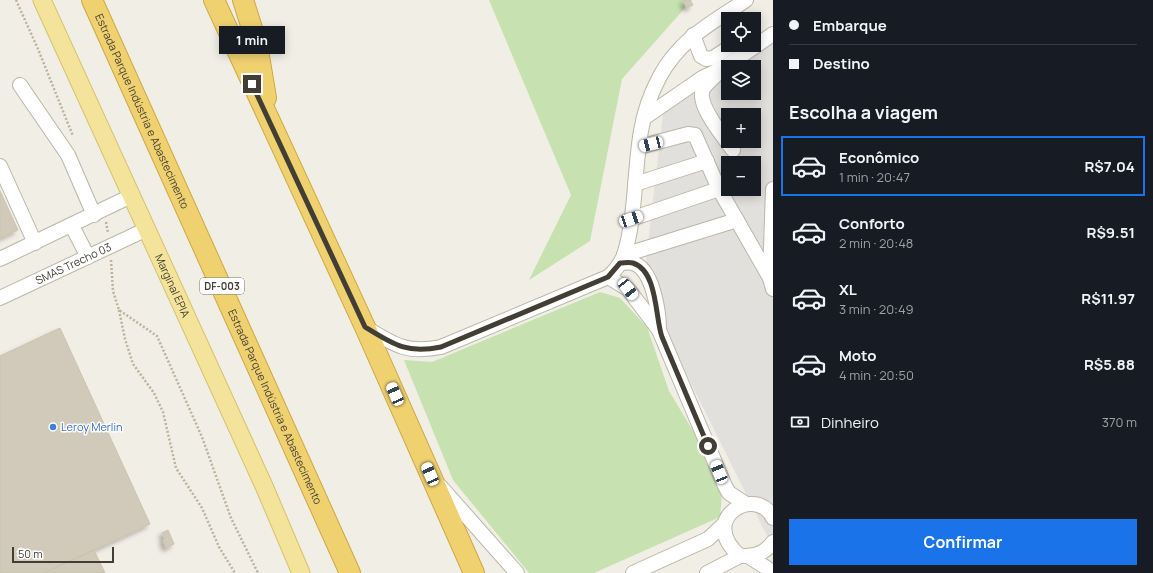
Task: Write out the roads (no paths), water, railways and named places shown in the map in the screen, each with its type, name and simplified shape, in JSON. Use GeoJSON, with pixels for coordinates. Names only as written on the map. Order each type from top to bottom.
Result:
{"type":"FeatureCollection","features":[{"type":"Feature","properties":{"kind":"highway","name":"Estrada Parque Indústria e Abastecimento"},"geometry":{"type":"LineString","coordinates":[[92,0],[350,573]]}},
{"type":"Feature","properties":{"kind":"highway"},"geometry":{"type":"LineString","coordinates":[[214,0],[365,327],[474,573]]}},
{"type":"Feature","properties":{"kind":"highway"},"geometry":{"type":"LineString","coordinates":[[243,0],[257,44],[271,126]]}},
{"type":"Feature","properties":{"kind":"main road","name":"Marginal EPIA"},"geometry":{"type":"LineString","coordinates":[[42,0],[264,486],[301,573]]}},
{"type":"Feature","properties":{"kind":"street"},"geometry":{"type":"LineString","coordinates":[[741,12],[743,2]]}},
{"type":"Feature","properties":{"kind":"street"},"geometry":{"type":"LineString","coordinates":[[365,327],[402,348],[426,350],[441,347],[608,277],[622,259],[631,219],[639,146],[644,118],[650,97],[660,76],[693,35],[743,2]]}},
{"type":"Feature","properties":{"kind":"street"},"geometry":{"type":"LineString","coordinates":[[735,60],[773,34]]}},
{"type":"Feature","properties":{"kind":"street"},"geometry":{"type":"LineString","coordinates":[[693,35],[702,56],[706,59],[713,58],[722,52]]}},
{"type":"Feature","properties":{"kind":"street"},"geometry":{"type":"LineString","coordinates":[[644,118],[702,78],[721,69]]}},
{"type":"Feature","properties":{"kind":"street"},"geometry":{"type":"LineString","coordinates":[[721,71],[707,83],[702,90],[702,105],[733,150]]}},
{"type":"Feature","properties":{"kind":"street"},"geometry":{"type":"LineString","coordinates":[[20,85],[68,155],[99,212]]}},
{"type":"Feature","properties":{"kind":"street"},"geometry":{"type":"LineString","coordinates":[[639,146],[692,134],[696,137],[719,190],[737,220],[771,284]]}},
{"type":"Feature","properties":{"kind":"street"},"geometry":{"type":"LineString","coordinates":[[635,184],[707,161]]}},
{"type":"Feature","properties":{"kind":"street"},"geometry":{"type":"LineString","coordinates":[[0,166],[35,243]]}},
{"type":"Feature","properties":{"kind":"street"},"geometry":{"type":"LineString","coordinates":[[771,284],[773,189]]}},
{"type":"Feature","properties":{"kind":"street"},"geometry":{"type":"LineString","coordinates":[[631,219],[719,190]]}},
{"type":"Feature","properties":{"kind":"street"},"geometry":{"type":"LineString","coordinates":[[0,259],[72,226],[131,196]]}},
{"type":"Feature","properties":{"kind":"street"},"geometry":{"type":"LineString","coordinates":[[622,259],[737,220]]}},
{"type":"Feature","properties":{"kind":"street"},"geometry":{"type":"LineString","coordinates":[[72,226],[88,257]]}},
{"type":"Feature","properties":{"kind":"street","name":"SMAS Trecho 03"},"geometry":{"type":"LineString","coordinates":[[0,298],[147,229]]}},
{"type":"Feature","properties":{"kind":"street"},"geometry":{"type":"LineString","coordinates":[[622,259],[642,269],[649,279],[659,312],[659,330]]}},
{"type":"Feature","properties":{"kind":"street"},"geometry":{"type":"LineString","coordinates":[[608,277],[628,289],[659,330],[702,434],[729,493],[725,539],[744,556],[773,572]]}},
{"type":"Feature","properties":{"kind":"street"},"geometry":{"type":"LineString","coordinates":[[430,474],[517,573]]}},
{"type":"Feature","properties":{"kind":"street"},"geometry":{"type":"LineString","coordinates":[[729,493],[746,504],[760,506],[770,513],[773,518]]}},
{"type":"Feature","properties":{"kind":"street"},"geometry":{"type":"LineString","coordinates":[[632,573],[708,539],[736,508],[746,504]]}},
{"type":"Feature","properties":{"kind":"street"},"geometry":{"type":"LineString","coordinates":[[707,573],[744,556],[760,554],[770,547],[773,542]]}},
{"type":"Feature","properties":{"kind":"place","name":"Leroy Merlin"},"geometry":{"type":"Point","coordinates":[53,427]}}]}
